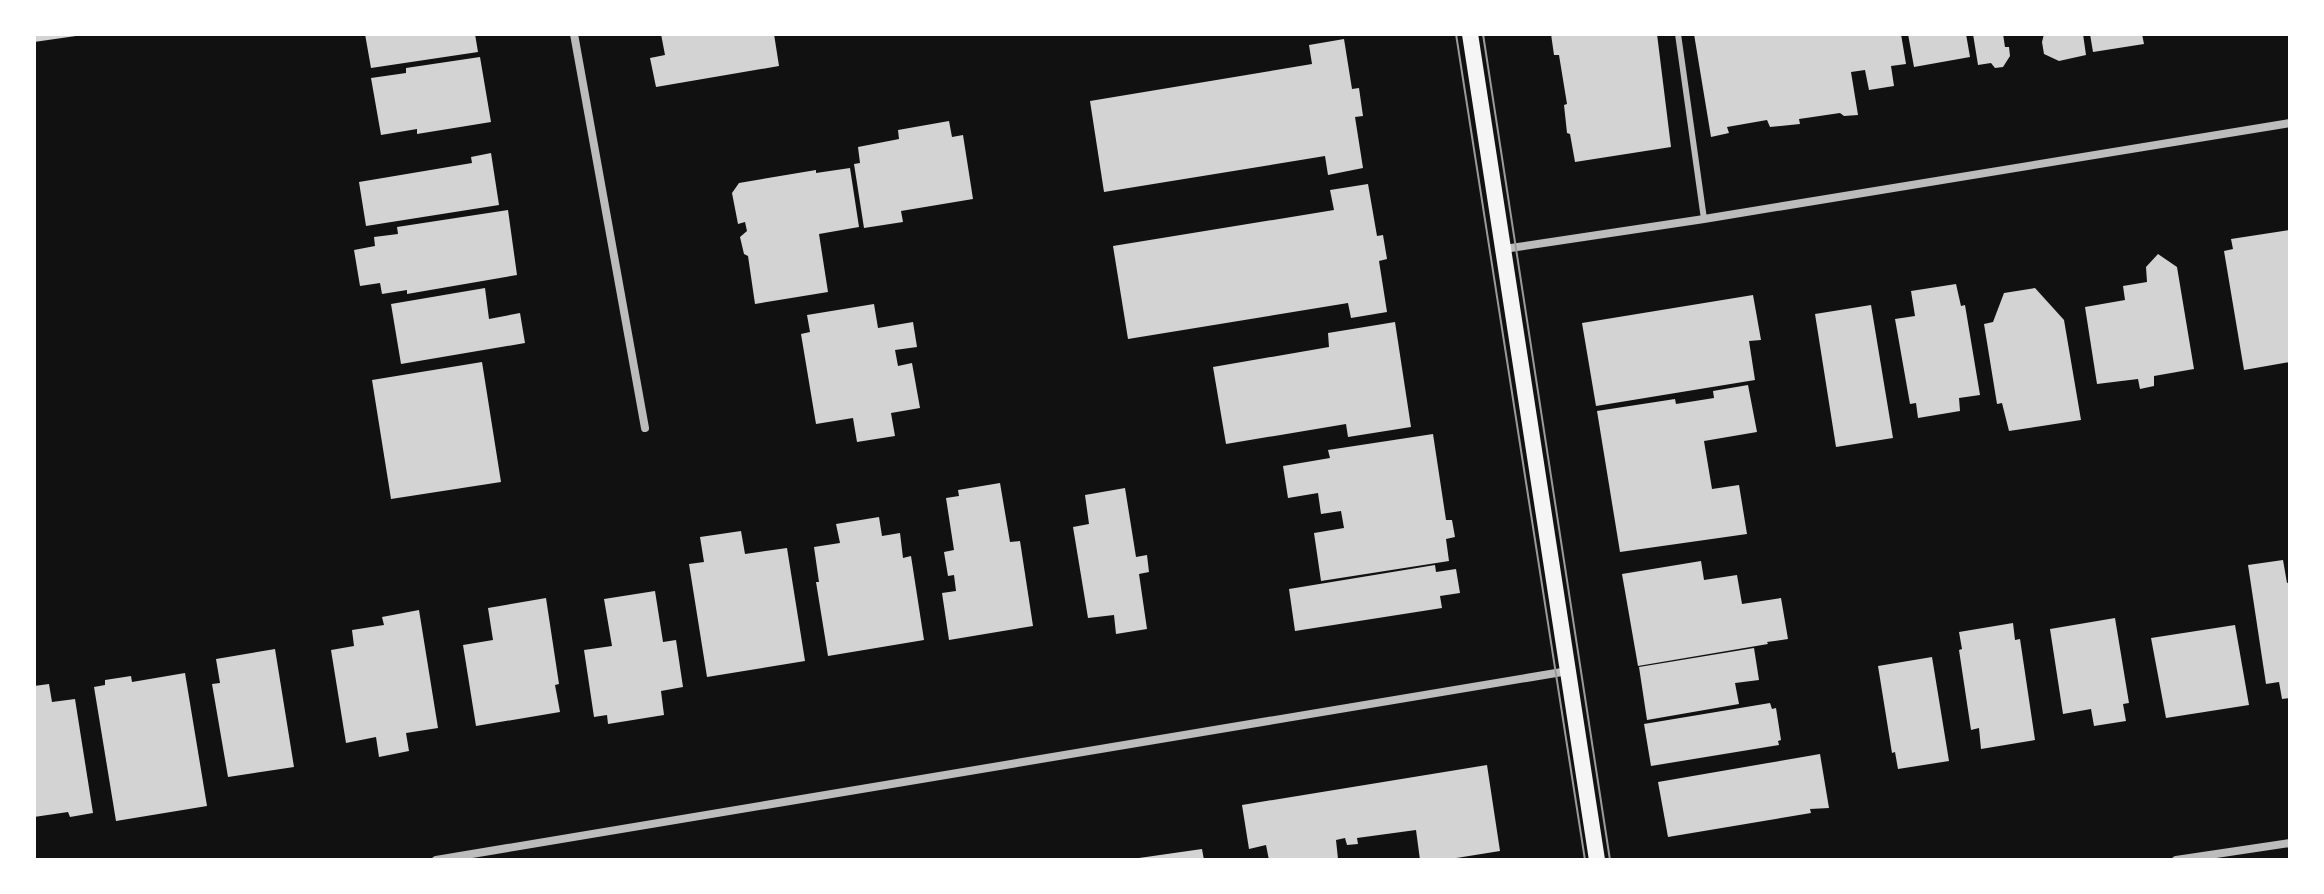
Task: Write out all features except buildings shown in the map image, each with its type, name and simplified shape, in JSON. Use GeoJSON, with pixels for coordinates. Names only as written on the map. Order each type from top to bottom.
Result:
{"type":"FeatureCollection","features":[{"type":"Feature","properties":{"kind":"main road"},"geometry":{"type":"LineString","coordinates":[[1470,34],[1597,860]]}},
{"type":"Feature","properties":{"kind":"street"},"geometry":{"type":"LineString","coordinates":[[574,34],[645,428]]}},
{"type":"Feature","properties":{"kind":"street"},"geometry":{"type":"LineString","coordinates":[[1504,249],[2290,123]]}},
{"type":"Feature","properties":{"kind":"street"},"geometry":{"type":"LineString","coordinates":[[436,860],[1569,671]]}},
{"type":"Feature","properties":{"kind":"street"},"geometry":{"type":"LineString","coordinates":[[2176,860],[2290,843]]}},
{"type":"Feature","properties":{"kind":"lane"},"geometry":{"type":"LineString","coordinates":[[1678,34],[1704,219]]}},
{"type":"Feature","properties":{"kind":"tram line"},"geometry":{"type":"LineString","coordinates":[[1456,34],[1585,860]]}},
{"type":"Feature","properties":{"kind":"tram line"},"geometry":{"type":"LineString","coordinates":[[1483,34],[1610,860]]}}]}
